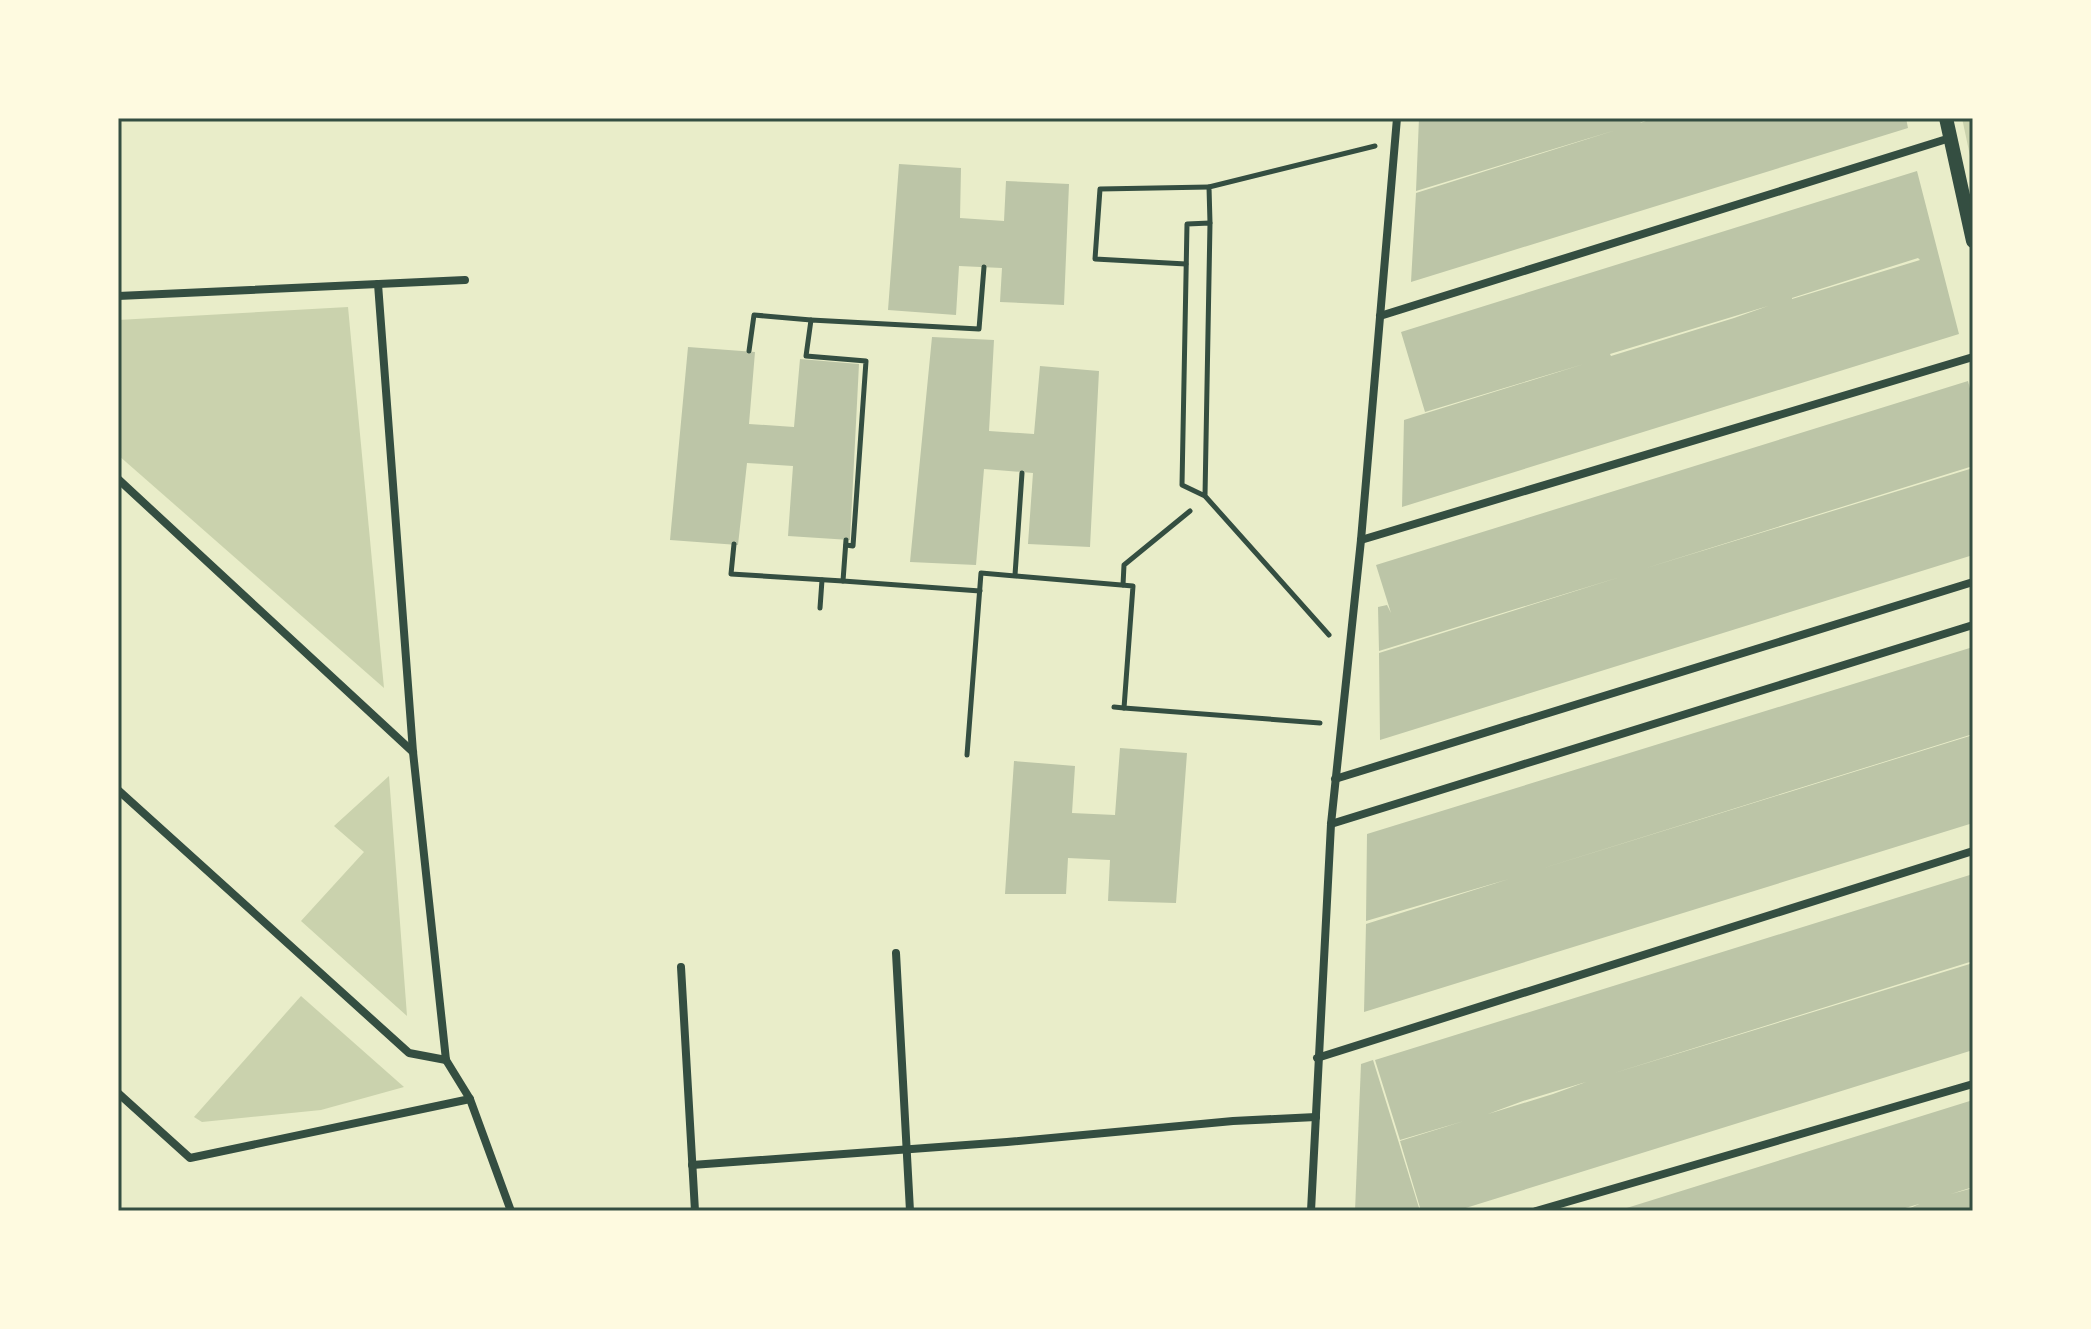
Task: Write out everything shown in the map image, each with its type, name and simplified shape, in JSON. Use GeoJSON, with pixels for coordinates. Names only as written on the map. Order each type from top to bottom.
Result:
{"type":"FeatureCollection","features":[{"type":"Feature","properties":{"kind":"street"},"geometry":{"type":"LineString","coordinates":[[1311,1211],[1331,824],[1361,540],[1397,118]]}},
{"type":"Feature","properties":{"kind":"street"},"geometry":{"type":"LineString","coordinates":[[1946,118],[1973,241]]}},
{"type":"Feature","properties":{"kind":"street"},"geometry":{"type":"LineString","coordinates":[[1380,316],[1950,138]]}},
{"type":"Feature","properties":{"kind":"street"},"geometry":{"type":"LineString","coordinates":[[118,296],[465,280]]}},
{"type":"Feature","properties":{"kind":"street"},"geometry":{"type":"LineString","coordinates":[[378,284],[413,752],[446,1060],[470,1099],[511,1211]]}},
{"type":"Feature","properties":{"kind":"street"},"geometry":{"type":"LineString","coordinates":[[1361,540],[1973,357]]}},
{"type":"Feature","properties":{"kind":"street"},"geometry":{"type":"LineString","coordinates":[[118,479],[413,752]]}},
{"type":"Feature","properties":{"kind":"street"},"geometry":{"type":"LineString","coordinates":[[1335,779],[1973,582]]}},
{"type":"Feature","properties":{"kind":"street"},"geometry":{"type":"LineString","coordinates":[[1331,824],[1973,625]]}},
{"type":"Feature","properties":{"kind":"street"},"geometry":{"type":"LineString","coordinates":[[118,790],[409,1053],[446,1060]]}},
{"type":"Feature","properties":{"kind":"street"},"geometry":{"type":"LineString","coordinates":[[1317,1058],[1973,851]]}},
{"type":"Feature","properties":{"kind":"street"},"geometry":{"type":"LineString","coordinates":[[896,953],[910,1211]]}},
{"type":"Feature","properties":{"kind":"street"},"geometry":{"type":"LineString","coordinates":[[681,967],[695,1211]]}},
{"type":"Feature","properties":{"kind":"street"},"geometry":{"type":"LineString","coordinates":[[1536,1211],[1973,1084]]}},
{"type":"Feature","properties":{"kind":"street"},"geometry":{"type":"LineString","coordinates":[[118,1093],[190,1158],[470,1099]]}},
{"type":"Feature","properties":{"kind":"street"},"geometry":{"type":"LineString","coordinates":[[692,1165],[1316,1117]]}},
{"type":"Feature","properties":{"kind":"path"},"geometry":{"type":"LineString","coordinates":[[1186,264],[1095,259],[1100,189],[1209,187],[1395,141]]}},
{"type":"Feature","properties":{"kind":"path"},"geometry":{"type":"LineString","coordinates":[[1205,496],[1209,187]]}},
{"type":"Feature","properties":{"kind":"path"},"geometry":{"type":"LineString","coordinates":[[1210,223],[1187,224],[1182,485],[1205,496],[1349,657]]}},
{"type":"Feature","properties":{"kind":"path"},"geometry":{"type":"LineString","coordinates":[[749,351],[754,315],[979,329],[984,267]]}},
{"type":"Feature","properties":{"kind":"path"},"geometry":{"type":"LineString","coordinates":[[811,320],[806,356],[866,361],[853,546],[846,543],[843,581]]}},
{"type":"Feature","properties":{"kind":"path"},"geometry":{"type":"LineString","coordinates":[[1015,575],[1022,473]]}},
{"type":"Feature","properties":{"kind":"path"},"geometry":{"type":"LineString","coordinates":[[1123,585],[1124,565],[1190,511]]}},
{"type":"Feature","properties":{"kind":"path"},"geometry":{"type":"LineString","coordinates":[[734,544],[731,574],[980,591]]}},
{"type":"Feature","properties":{"kind":"path"},"geometry":{"type":"LineString","coordinates":[[967,755],[981,573],[1133,586],[1124,708]]}},
{"type":"Feature","properties":{"kind":"path"},"geometry":{"type":"LineString","coordinates":[[820,608],[822,580]]}},
{"type":"Feature","properties":{"kind":"path"},"geometry":{"type":"LineString","coordinates":[[1114,707],[1341,725]]}},
{"type":"Feature","properties":{"kind":"green space"},"geometry":{"type":"Polygon","coordinates":[[[1962,118],[1973,118],[1973,170],[1962,118]]]}},
{"type":"Feature","properties":{"kind":"green space"},"geometry":{"type":"Polygon","coordinates":[[[348,307],[384,688],[118,455],[118,320],[348,307]]]}},
{"type":"Feature","properties":{"kind":"green space"},"geometry":{"type":"Polygon","coordinates":[[[389,776],[407,1016],[301,921],[364,852],[334,826],[389,776]]]}},
{"type":"Feature","properties":{"kind":"green space"},"geometry":{"type":"Polygon","coordinates":[[[301,996],[404,1087],[321,1110],[202,1122],[194,1117],[301,996]]]}},
{"type":"Feature","properties":{"kind":"building"},"geometry":{"type":"Polygon","coordinates":[[[1419,118],[1649,118],[1640,123],[1655,118],[1906,118],[1908,128],[1411,282],[1416,193],[1616,130],[1416,191],[1419,118]]]}},
{"type":"Feature","properties":{"kind":"building"},"geometry":{"type":"Polygon","coordinates":[[[899,164],[961,168],[960,218],[1004,221],[1006,181],[1069,184],[1064,305],[1000,302],[1002,268],[959,266],[956,315],[888,310],[899,164]]]}},
{"type":"Feature","properties":{"kind":"building"},"geometry":{"type":"Polygon","coordinates":[[[1917,171],[1959,334],[1402,507],[1404,420],[1584,364],[1425,412],[1401,332],[1917,171]],[[1918,258],[1792,298],[1792,299],[1920,260],[1918,258]],[[1768,306],[1610,354],[1611,356],[1768,306]]]}},
{"type":"Feature","properties":{"kind":"building"},"geometry":{"type":"Polygon","coordinates":[[[932,337],[994,340],[989,431],[1034,434],[1040,366],[1099,371],[1090,547],[1028,544],[1033,473],[984,469],[976,565],[910,562],[932,337]]]}},
{"type":"Feature","properties":{"kind":"building"},"geometry":{"type":"Polygon","coordinates":[[[688,347],[755,352],[749,424],[794,427],[800,359],[859,364],[850,540],[788,536],[793,466],[747,463],[738,545],[670,540],[688,347]]]}},
{"type":"Feature","properties":{"kind":"building"},"geometry":{"type":"Polygon","coordinates":[[[1968,381],[1973,400],[1973,466],[1643,569],[1973,468],[1973,555],[1380,740],[1379,653],[1620,577],[1379,651],[1378,607],[1387,605],[1391,613],[1376,565],[1968,381]]]}},
{"type":"Feature","properties":{"kind":"building"},"geometry":{"type":"Polygon","coordinates":[[[1973,647],[1973,734],[1534,871],[1973,735],[1973,823],[1364,1012],[1366,924],[1509,879],[1366,921],[1367,834],[1973,647]]]}},
{"type":"Feature","properties":{"kind":"building"},"geometry":{"type":"Polygon","coordinates":[[[1120,748],[1187,753],[1176,903],[1108,901],[1110,860],[1068,858],[1066,894],[1005,894],[1014,761],[1075,766],[1072,813],[1115,815],[1120,748]]]}},
{"type":"Feature","properties":{"kind":"building"},"geometry":{"type":"Polygon","coordinates":[[[1973,874],[1973,961],[1611,1074],[1973,963],[1973,1050],[1456,1211],[1421,1211],[1400,1141],[1464,1121],[1400,1140],[1375,1060],[1973,874]],[[1586,1082],[1488,1114],[1553,1094],[1586,1082]]]}},
{"type":"Feature","properties":{"kind":"building"},"geometry":{"type":"Polygon","coordinates":[[[1373,1060],[1420,1211],[1355,1211],[1361,1064],[1373,1060]]]}},
{"type":"Feature","properties":{"kind":"building"},"geometry":{"type":"Polygon","coordinates":[[[1973,1100],[1973,1187],[1951,1194],[1973,1188],[1973,1211],[1904,1211],[1919,1204],[1895,1211],[1617,1211],[1973,1100]]]}}]}
